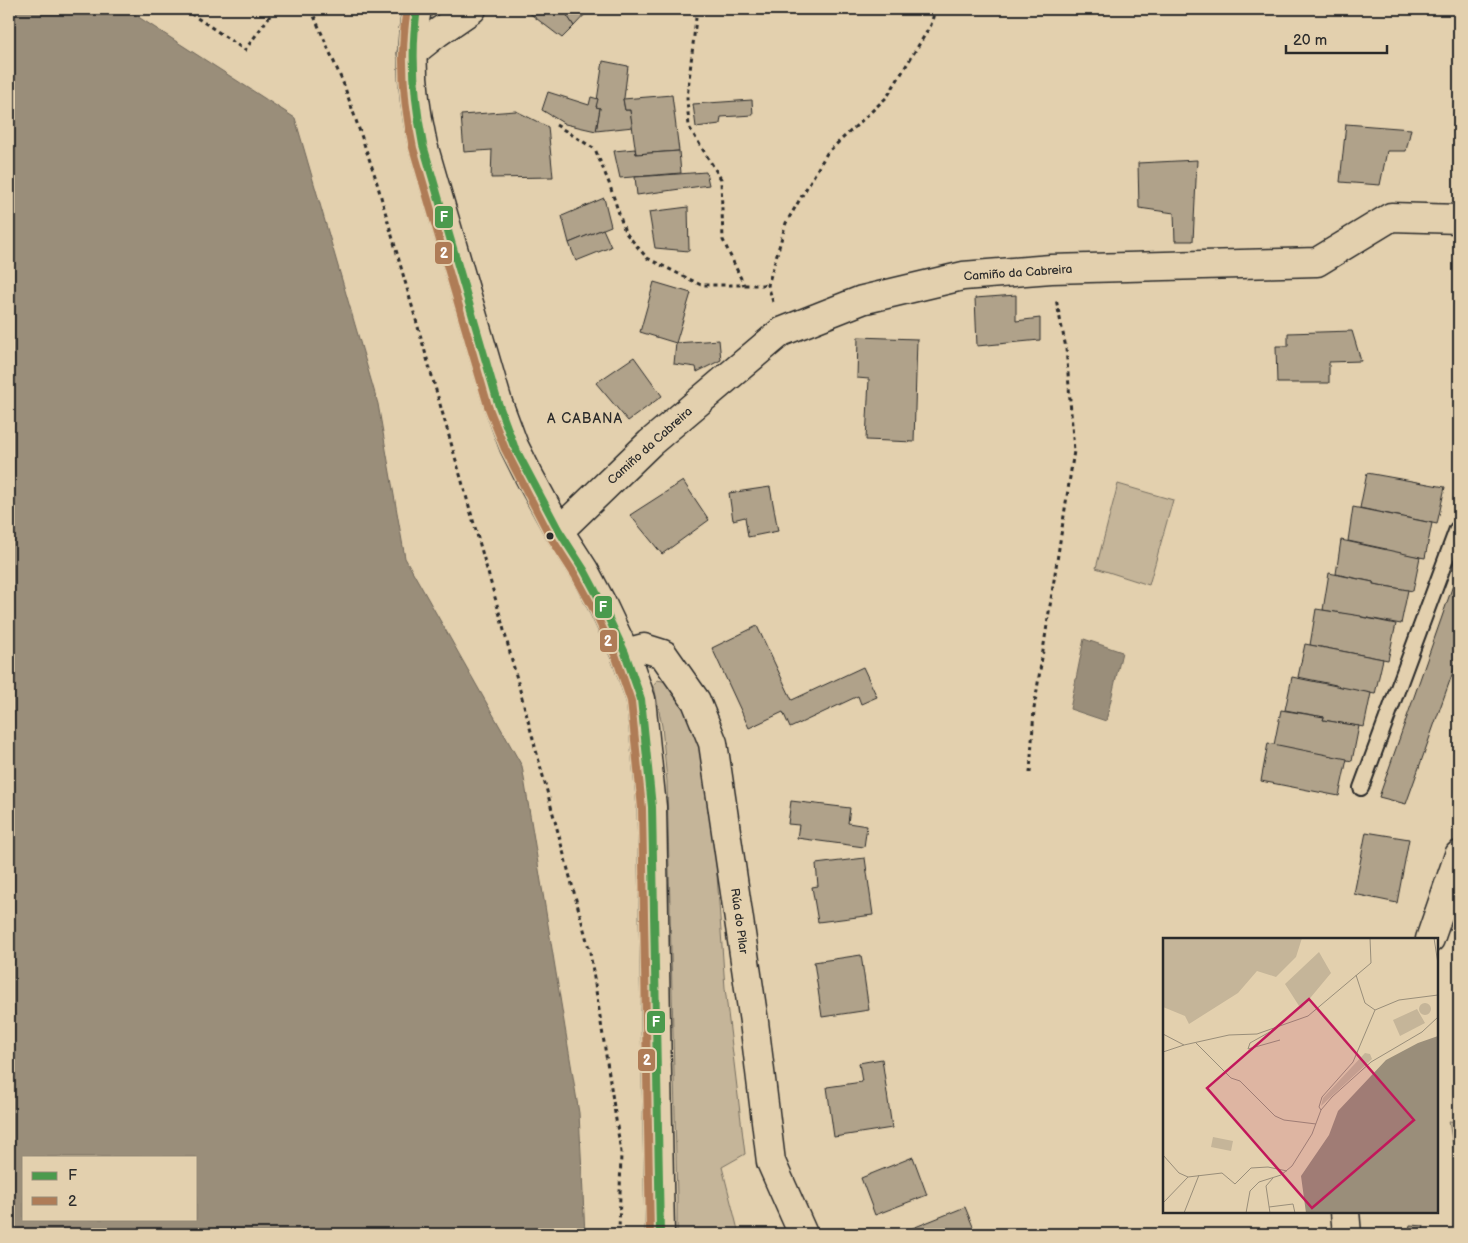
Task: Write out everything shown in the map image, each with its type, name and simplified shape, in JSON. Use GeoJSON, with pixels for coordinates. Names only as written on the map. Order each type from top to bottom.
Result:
{"type":"FeatureCollection","features":[{"type":"Feature","properties":{"kind":"street"},"geometry":{"type":"LineString","coordinates":[[417,9],[412,54],[415,111],[423,145],[498,403],[514,446],[559,531],[584,570],[625,653],[641,699],[652,807],[660,1234]]}},
{"type":"Feature","properties":{"kind":"street"},"geometry":{"type":"LineString","coordinates":[[412,54],[443,28],[472,9]]}},
{"type":"Feature","properties":{"kind":"street","name":"Camiño da Cabreira"},"geometry":{"type":"LineString","coordinates":[[559,531],[650,443],[781,332],[862,300],[963,276],[1051,269],[1317,262],[1391,217],[1459,219]]}},
{"type":"Feature","properties":{"kind":"street","name":"Rúa do Pilar"},"geometry":{"type":"LineString","coordinates":[[625,653],[644,648],[662,654],[696,701],[713,743],[754,1022],[770,1162],[803,1234]]}},
{"type":"Feature","properties":{"kind":"street"},"geometry":{"type":"LineString","coordinates":[[1430,938],[1459,855]]}},
{"type":"Feature","properties":{"kind":"street"},"geometry":{"type":"LineString","coordinates":[[1345,1213],[1347,1234]]}},
{"type":"Feature","properties":{"kind":"lane"},"geometry":{"type":"LineString","coordinates":[[1360,788],[1457,529],[1459,528]]}},
{"type":"Feature","properties":{"kind":"path"},"geometry":{"type":"LineString","coordinates":[[184,9],[245,50],[275,9]]}},
{"type":"Feature","properties":{"kind":"path"},"geometry":{"type":"LineString","coordinates":[[311,9],[344,85],[375,176],[498,608],[590,952],[621,1152],[619,1234]]}},
{"type":"Feature","properties":{"kind":"path"},"geometry":{"type":"LineString","coordinates":[[697,9],[688,98],[689,127],[721,179],[723,240],[744,285]]}},
{"type":"Feature","properties":{"kind":"path"},"geometry":{"type":"LineString","coordinates":[[781,332],[768,285],[786,223],[827,153],[887,97],[930,25],[935,9]]}},
{"type":"Feature","properties":{"kind":"path"},"geometry":{"type":"LineString","coordinates":[[556,125],[595,149],[609,182],[625,232],[647,258],[701,285],[768,285]]}},
{"type":"Feature","properties":{"kind":"path"},"geometry":{"type":"LineString","coordinates":[[1030,773],[1034,709],[1074,451],[1066,348],[1051,269]]}},
{"type":"Feature","properties":{"kind":"shaded area"},"geometry":{"type":"Polygon","coordinates":[[[9,9],[126,9],[295,118],[378,404],[405,558],[522,766],[579,1113],[585,1234],[9,1234],[9,9]]]}},
{"type":"Feature","properties":{"kind":"shaded area"},"geometry":{"type":"Polygon","coordinates":[[[1118,484],[1173,500],[1149,585],[1096,568],[1118,484]]]}},
{"type":"Feature","properties":{"kind":"shaded area"},"geometry":{"type":"Polygon","coordinates":[[[1084,639],[1122,652],[1106,721],[1070,709],[1084,639]]]}},
{"type":"Feature","properties":{"kind":"shaded area"},"geometry":{"type":"Polygon","coordinates":[[[657,680],[668,682],[689,714],[701,743],[716,861],[725,988],[745,1154],[722,1167],[739,1234],[677,1234],[667,782],[662,726],[654,686],[657,680]]]}},
{"type":"Feature","properties":{"kind":"shaded area"},"geometry":{"type":"Polygon","coordinates":[[[1449,1121],[1459,1122],[1459,1184],[1449,1121]]]}},
{"type":"Feature","properties":{"kind":"building"},"geometry":{"type":"Polygon","coordinates":[[[524,9],[563,9],[574,26],[562,38],[524,9]]]}},
{"type":"Feature","properties":{"kind":"building"},"geometry":{"type":"Polygon","coordinates":[[[563,9],[590,9],[574,26],[563,9]]]}},
{"type":"Feature","properties":{"kind":"building"},"geometry":{"type":"Polygon","coordinates":[[[603,61],[628,66],[623,99],[625,110],[630,110],[633,127],[596,131],[600,108],[596,107],[603,61]]]}},
{"type":"Feature","properties":{"kind":"building"},"geometry":{"type":"Polygon","coordinates":[[[548,92],[589,105],[591,97],[598,99],[596,107],[600,108],[596,131],[565,124],[542,110],[548,92]]]}},
{"type":"Feature","properties":{"kind":"building"},"geometry":{"type":"Polygon","coordinates":[[[672,95],[679,151],[636,154],[630,110],[625,110],[623,99],[672,95]]]}},
{"type":"Feature","properties":{"kind":"building"},"geometry":{"type":"Polygon","coordinates":[[[752,100],[753,115],[721,117],[720,124],[696,127],[693,104],[752,100]]]}},
{"type":"Feature","properties":{"kind":"building"},"geometry":{"type":"Polygon","coordinates":[[[516,111],[548,127],[553,177],[491,178],[492,150],[464,152],[461,115],[516,111]]]}},
{"type":"Feature","properties":{"kind":"building"},"geometry":{"type":"Polygon","coordinates":[[[1346,124],[1411,129],[1406,151],[1387,151],[1380,185],[1340,182],[1346,124]]]}},
{"type":"Feature","properties":{"kind":"building"},"geometry":{"type":"Polygon","coordinates":[[[635,149],[636,154],[679,151],[681,173],[620,178],[614,151],[635,149]]]}},
{"type":"Feature","properties":{"kind":"building"},"geometry":{"type":"Polygon","coordinates":[[[1197,160],[1193,241],[1175,241],[1174,213],[1139,208],[1138,163],[1197,160]]]}},
{"type":"Feature","properties":{"kind":"building"},"geometry":{"type":"Polygon","coordinates":[[[706,172],[709,185],[637,195],[635,177],[706,172]]]}},
{"type":"Feature","properties":{"kind":"building"},"geometry":{"type":"Polygon","coordinates":[[[604,198],[611,226],[569,243],[562,216],[604,198]]]}},
{"type":"Feature","properties":{"kind":"building"},"geometry":{"type":"Polygon","coordinates":[[[688,207],[689,251],[655,248],[649,212],[688,207]]]}},
{"type":"Feature","properties":{"kind":"building"},"geometry":{"type":"Polygon","coordinates":[[[603,229],[611,247],[576,261],[569,243],[603,229]]]}},
{"type":"Feature","properties":{"kind":"building"},"geometry":{"type":"Polygon","coordinates":[[[654,282],[691,293],[676,343],[640,332],[654,282]]]}},
{"type":"Feature","properties":{"kind":"building"},"geometry":{"type":"Polygon","coordinates":[[[1016,295],[1016,321],[1040,318],[1040,340],[977,346],[975,298],[1016,295]]]}},
{"type":"Feature","properties":{"kind":"building"},"geometry":{"type":"Polygon","coordinates":[[[1352,331],[1361,361],[1329,362],[1329,383],[1277,383],[1276,346],[1288,346],[1288,333],[1352,331]]]}},
{"type":"Feature","properties":{"kind":"building"},"geometry":{"type":"Polygon","coordinates":[[[858,337],[917,339],[914,442],[866,440],[869,379],[857,378],[858,337]]]}},
{"type":"Feature","properties":{"kind":"building"},"geometry":{"type":"Polygon","coordinates":[[[719,340],[721,360],[697,372],[696,367],[674,364],[676,343],[719,340]]]}},
{"type":"Feature","properties":{"kind":"building"},"geometry":{"type":"Polygon","coordinates":[[[634,357],[662,396],[628,421],[596,383],[634,357]]]}},
{"type":"Feature","properties":{"kind":"building"},"geometry":{"type":"Polygon","coordinates":[[[1367,473],[1445,487],[1437,524],[1360,508],[1367,473]]]}},
{"type":"Feature","properties":{"kind":"building"},"geometry":{"type":"Polygon","coordinates":[[[683,481],[709,520],[662,554],[630,515],[683,481]]]}},
{"type":"Feature","properties":{"kind":"building"},"geometry":{"type":"Polygon","coordinates":[[[770,487],[778,531],[748,537],[745,517],[733,520],[729,493],[770,487]]]}},
{"type":"Feature","properties":{"kind":"building"},"geometry":{"type":"Polygon","coordinates":[[[1353,507],[1432,523],[1425,558],[1385,551],[1386,549],[1348,541],[1353,507]]]}},
{"type":"Feature","properties":{"kind":"building"},"geometry":{"type":"Polygon","coordinates":[[[1341,540],[1420,557],[1413,591],[1373,584],[1373,582],[1336,574],[1341,540]]]}},
{"type":"Feature","properties":{"kind":"building"},"geometry":{"type":"Polygon","coordinates":[[[1459,568],[1459,655],[1406,804],[1379,797],[1459,568]]]}},
{"type":"Feature","properties":{"kind":"building"},"geometry":{"type":"Polygon","coordinates":[[[1329,573],[1408,590],[1401,624],[1323,610],[1329,573]]]}},
{"type":"Feature","properties":{"kind":"building"},"geometry":{"type":"Polygon","coordinates":[[[1316,609],[1396,624],[1388,660],[1310,645],[1316,609]]]}},
{"type":"Feature","properties":{"kind":"building"},"geometry":{"type":"Polygon","coordinates":[[[757,626],[792,700],[863,667],[877,697],[861,704],[858,696],[790,728],[783,712],[749,728],[712,648],[757,626]]]}},
{"type":"Feature","properties":{"kind":"building"},"geometry":{"type":"Polygon","coordinates":[[[1305,644],[1383,659],[1375,694],[1336,687],[1336,685],[1298,677],[1305,644]]]}},
{"type":"Feature","properties":{"kind":"building"},"geometry":{"type":"Polygon","coordinates":[[[1292,677],[1371,693],[1364,727],[1323,720],[1324,717],[1285,710],[1292,677]]]}},
{"type":"Feature","properties":{"kind":"building"},"geometry":{"type":"Polygon","coordinates":[[[1281,710],[1324,717],[1323,720],[1359,726],[1352,761],[1274,745],[1281,710]]]}},
{"type":"Feature","properties":{"kind":"building"},"geometry":{"type":"Polygon","coordinates":[[[1268,743],[1347,759],[1339,796],[1261,781],[1268,743]]]}},
{"type":"Feature","properties":{"kind":"building"},"geometry":{"type":"Polygon","coordinates":[[[791,801],[850,808],[848,823],[867,826],[864,847],[797,838],[799,825],[788,824],[791,801]]]}},
{"type":"Feature","properties":{"kind":"building"},"geometry":{"type":"Polygon","coordinates":[[[1366,832],[1409,839],[1397,903],[1354,894],[1366,832]]]}},
{"type":"Feature","properties":{"kind":"building"},"geometry":{"type":"Polygon","coordinates":[[[865,858],[873,915],[818,922],[812,887],[818,886],[816,864],[865,858]]]}},
{"type":"Feature","properties":{"kind":"building"},"geometry":{"type":"Polygon","coordinates":[[[861,955],[869,1010],[822,1017],[814,962],[861,955]]]}},
{"type":"Feature","properties":{"kind":"building"},"geometry":{"type":"Polygon","coordinates":[[[882,1059],[892,1128],[834,1137],[827,1087],[862,1082],[859,1063],[882,1059]]]}},
{"type":"Feature","properties":{"kind":"building"},"geometry":{"type":"Polygon","coordinates":[[[913,1157],[927,1195],[875,1215],[861,1178],[913,1157]]]}},
{"type":"Feature","properties":{"kind":"building"},"geometry":{"type":"Polygon","coordinates":[[[965,1207],[976,1234],[898,1234],[965,1207]]]}},
{"type":"Feature","properties":{"kind":"building"},"geometry":{"type":"Polygon","coordinates":[[[1410,1225],[1424,1226],[1422,1234],[1408,1234],[1410,1225]]]}},
{"type":"Feature","properties":{"kind":"transit line","name":"2"},"geometry":{"type":"LineString","coordinates":[[407,9],[403,44],[403,78],[413,148],[488,406],[505,449],[550,536],[592,606],[616,657],[631,701],[642,808],[650,1234]]}},
{"type":"Feature","properties":{"kind":"transit line","name":"F"},"geometry":{"type":"LineString","coordinates":[[417,9],[413,60],[417,111],[423,145],[498,403],[514,446],[559,531],[584,570],[601,602],[625,653],[641,699],[652,807],[660,1234]]}},
{"type":"Feature","properties":{"kind":"district","name":"A CABANA"},"geometry":{"type":"Point","coordinates":[585,418]}}]}
